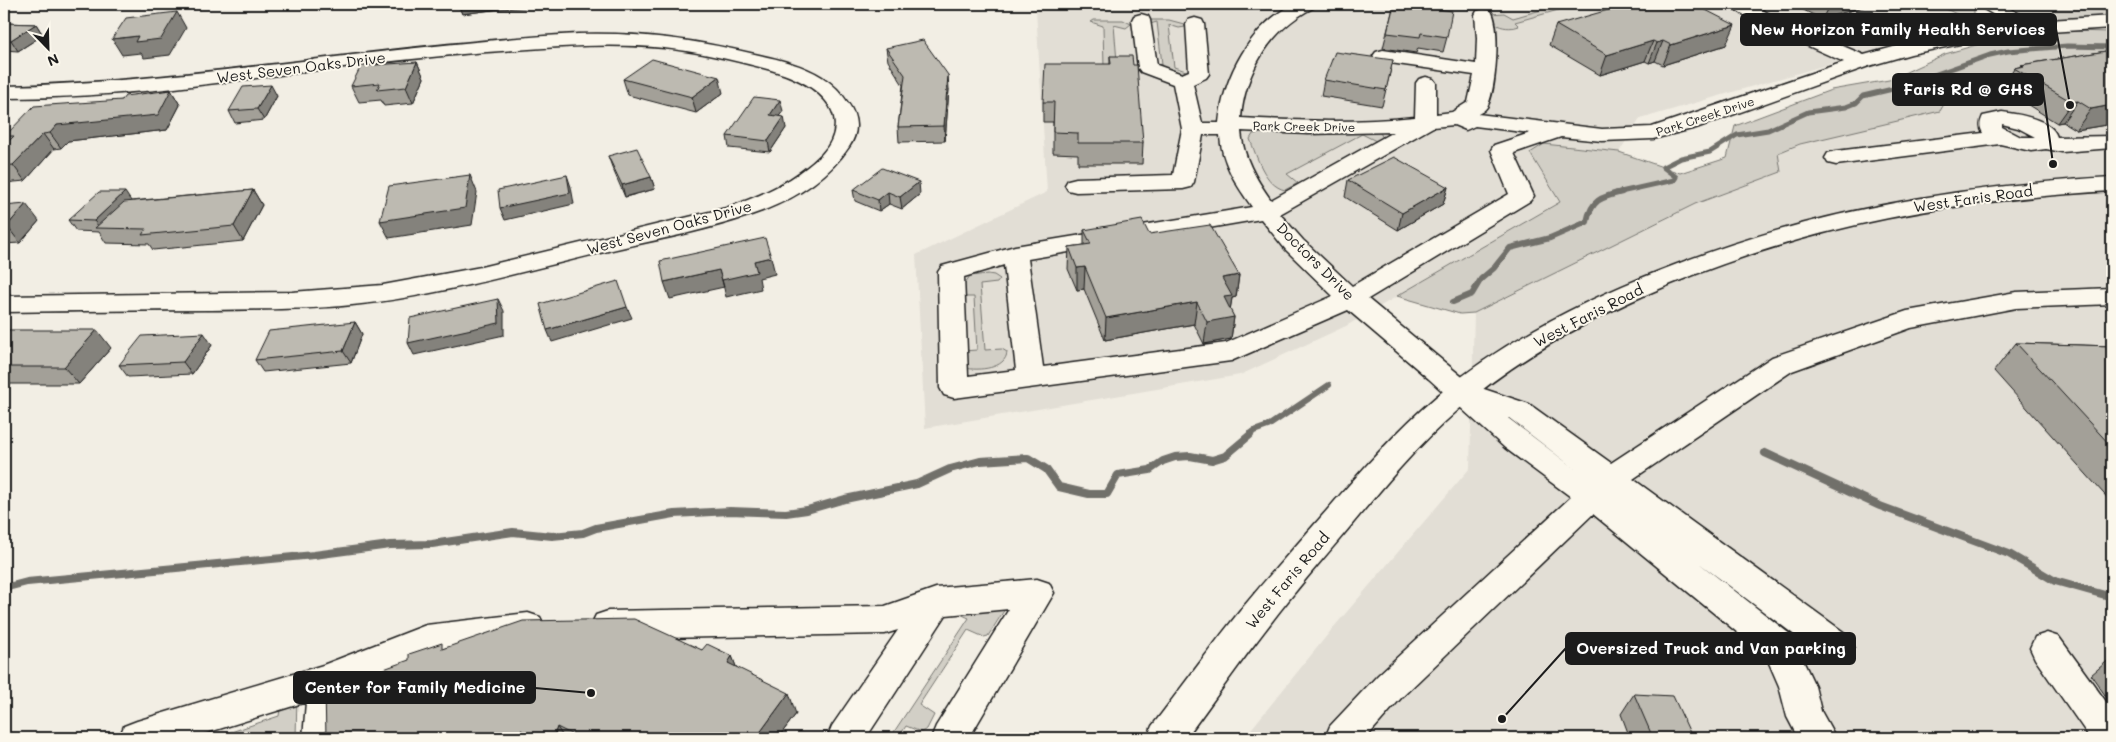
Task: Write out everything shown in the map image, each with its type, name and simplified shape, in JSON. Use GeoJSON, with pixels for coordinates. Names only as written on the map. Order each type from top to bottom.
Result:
{"type":"FeatureCollection","features":[{"type":"Feature","properties":{"kind":"street","name":"Doctors Drive"},"geometry":{"type":"LineString","coordinates":[[1308,4],[1279,21],[1261,40],[1248,60],[1235,93],[1229,126],[1236,159],[1259,199],[1291,241],[1330,280],[1462,391],[1513,438],[1600,487]]}},
{"type":"Feature","properties":{"kind":"street"},"geometry":{"type":"LineString","coordinates":[[1739,4],[1766,20],[1862,62]]}},
{"type":"Feature","properties":{"kind":"street"},"geometry":{"type":"LineString","coordinates":[[1988,4],[2027,26]]}},
{"type":"Feature","properties":{"kind":"street"},"geometry":{"type":"LineString","coordinates":[[1426,83],[1425,123],[1268,211],[1015,254],[951,272],[954,388],[1231,352],[1351,298],[1522,196],[1502,150],[1458,118],[1478,105],[1486,71],[1488,32],[1484,14]]}},
{"type":"Feature","properties":{"kind":"street"},"geometry":{"type":"LineString","coordinates":[[1141,20],[1148,68],[1182,81],[1199,74],[1195,24]]}},
{"type":"Feature","properties":{"kind":"street","name":"Park Creek Drive"},"geometry":{"type":"LineString","coordinates":[[1192,129],[1229,126],[1380,127],[1458,118],[1559,130],[1625,135],[1662,131],[1688,124],[1862,62],[1965,36],[2027,26],[2112,22]]}},
{"type":"Feature","properties":{"kind":"street","name":"West Seven Oaks Drive"},"geometry":{"type":"LineString","coordinates":[[4,92],[78,90],[146,85],[456,48],[551,41],[626,39],[686,44],[802,73],[820,84],[835,97],[846,111],[848,121],[836,153],[818,170],[793,187],[770,199],[714,218],[468,277],[387,293],[327,300],[4,304]]}},
{"type":"Feature","properties":{"kind":"street"},"geometry":{"type":"LineString","coordinates":[[1383,56],[1486,71]]}},
{"type":"Feature","properties":{"kind":"street"},"geometry":{"type":"LineString","coordinates":[[1076,186],[1183,182],[1192,129],[1182,81]]}},
{"type":"Feature","properties":{"kind":"street"},"geometry":{"type":"LineString","coordinates":[[1836,158],[2001,137],[1991,128],[1991,121],[2002,118],[2036,126],[2046,135],[2046,142],[2062,144],[2112,142]]}},
{"type":"Feature","properties":{"kind":"street"},"geometry":{"type":"LineString","coordinates":[[1502,150],[1559,130]]}},
{"type":"Feature","properties":{"kind":"street","name":"West Faris Road"},"geometry":{"type":"LineString","coordinates":[[1165,738],[1244,631],[1305,557],[1422,427],[1462,391],[1556,329],[1617,298],[1730,251],[1794,232],[1870,213],[2004,192],[2112,184]]}},
{"type":"Feature","properties":{"kind":"street"},"geometry":{"type":"LineString","coordinates":[[1015,254],[1031,378]]}},
{"type":"Feature","properties":{"kind":"street"},"geometry":{"type":"LineString","coordinates":[[1343,738],[1390,686],[1600,487],[1782,364],[1907,320],[2016,300],[2112,296]]}},
{"type":"Feature","properties":{"kind":"street"},"geometry":{"type":"LineString","coordinates":[[1600,487],[1837,647]]}},
{"type":"Feature","properties":{"kind":"street"},"geometry":{"type":"LineString","coordinates":[[1600,487],[1779,646],[1797,686],[1805,718],[1818,738]]}},
{"type":"Feature","properties":{"kind":"street"},"geometry":{"type":"LineString","coordinates":[[138,738],[326,680],[426,640],[536,626],[885,620],[936,602],[1037,593],[949,738]]}},
{"type":"Feature","properties":{"kind":"street"},"geometry":{"type":"LineString","coordinates":[[845,738],[936,602]]}},
{"type":"Feature","properties":{"kind":"street"},"geometry":{"type":"LineString","coordinates":[[2047,648],[2111,738]]}},
{"type":"Feature","properties":{"kind":"street"},"geometry":{"type":"LineString","coordinates":[[321,738],[326,680]]}},
{"type":"Feature","properties":{"kind":"shaded area"},"geometry":{"type":"Polygon","coordinates":[[[1039,4],[1935,4],[1974,22],[1640,119],[1619,152],[1544,144],[1530,153],[1560,202],[1346,326],[1240,375],[925,428],[916,255],[1047,192],[1036,10],[1039,4]]]}},
{"type":"Feature","properties":{"kind":"shaded area"},"geometry":{"type":"Polygon","coordinates":[[[1562,4],[1580,4],[1515,22],[1519,26],[1513,28],[1495,24],[1491,14],[1504,13],[1513,18],[1562,4]]]}},
{"type":"Feature","properties":{"kind":"shaded area"},"geometry":{"type":"Polygon","coordinates":[[[1935,4],[1972,4],[1974,5],[1974,22],[1935,4]]]}},
{"type":"Feature","properties":{"kind":"shaded area"},"geometry":{"type":"Polygon","coordinates":[[[1998,4],[2060,4],[2112,11],[2112,19],[2026,19],[1998,4]]]}},
{"type":"Feature","properties":{"kind":"shaded area"},"geometry":{"type":"Polygon","coordinates":[[[1094,20],[1123,20],[1131,24],[1126,28],[1114,25],[1117,62],[1104,67],[1103,26],[1091,22],[1094,20]]]}},
{"type":"Feature","properties":{"kind":"shaded area"},"geometry":{"type":"Polygon","coordinates":[[[1146,20],[1169,20],[1184,24],[1185,27],[1179,28],[1169,25],[1174,67],[1189,72],[1190,76],[1147,68],[1162,64],[1157,22],[1146,25],[1146,20]]]}},
{"type":"Feature","properties":{"kind":"shaded area"},"geometry":{"type":"Polygon","coordinates":[[[2068,31],[2112,32],[2112,58],[1956,84],[1940,111],[1800,144],[1778,153],[1781,172],[1695,204],[1474,313],[1460,314],[1397,296],[1560,202],[1530,153],[1544,144],[1619,152],[1680,173],[1727,158],[1735,126],[1831,90],[1889,80],[1945,54],[2011,35],[2068,31]]]}},
{"type":"Feature","properties":{"kind":"shaded area"},"geometry":{"type":"Polygon","coordinates":[[[2112,58],[2112,738],[1244,738],[1333,628],[1470,468],[1474,313],[1695,204],[1781,172],[1778,153],[1956,85],[2112,58]]]}},
{"type":"Feature","properties":{"kind":"shaded area"},"geometry":{"type":"Polygon","coordinates":[[[1375,131],[1381,134],[1383,139],[1376,141],[1362,134],[1287,174],[1298,183],[1285,190],[1272,183],[1262,169],[1250,139],[1253,134],[1263,132],[1375,131]]]}},
{"type":"Feature","properties":{"kind":"shaded area"},"geometry":{"type":"Polygon","coordinates":[[[988,274],[1000,279],[997,283],[980,285],[985,350],[1002,349],[1007,352],[1002,362],[990,368],[965,368],[963,351],[977,350],[974,297],[961,297],[958,293],[970,276],[988,274]]]}},
{"type":"Feature","properties":{"kind":"shaded area"},"geometry":{"type":"Polygon","coordinates":[[[1005,606],[988,636],[984,637],[968,630],[919,705],[934,715],[927,729],[921,732],[906,726],[898,738],[890,738],[969,618],[951,610],[1005,606]]]}},
{"type":"Feature","properties":{"kind":"shaded area"},"geometry":{"type":"Polygon","coordinates":[[[297,695],[296,738],[213,738],[279,716],[281,701],[297,695]]]}},
{"type":"Feature","properties":{"kind":"building"},"geometry":{"type":"Polygon","coordinates":[[[1394,4],[1452,11],[1447,37],[1421,33],[1420,37],[1387,33],[1394,4]]]}},
{"type":"Feature","properties":{"kind":"building"},"geometry":{"type":"Polygon","coordinates":[[[1629,4],[1694,4],[1735,25],[1671,45],[1663,41],[1657,43],[1653,41],[1607,55],[1556,25],[1629,4]]]}},
{"type":"Feature","properties":{"kind":"building"},"geometry":{"type":"Polygon","coordinates":[[[177,12],[161,39],[135,42],[138,36],[112,39],[126,18],[177,12]]]}},
{"type":"Feature","properties":{"kind":"building"},"geometry":{"type":"Polygon","coordinates":[[[4,23],[36,24],[11,40],[4,40],[4,23]]]}},
{"type":"Feature","properties":{"kind":"building"},"geometry":{"type":"Polygon","coordinates":[[[923,40],[948,75],[944,126],[898,127],[905,75],[886,48],[923,40]]]}},
{"type":"Feature","properties":{"kind":"building"},"geometry":{"type":"Polygon","coordinates":[[[2112,50],[2112,105],[2091,109],[2078,101],[2072,102],[2014,68],[2024,66],[2021,65],[2112,50]]]}},
{"type":"Feature","properties":{"kind":"building"},"geometry":{"type":"Polygon","coordinates":[[[1335,52],[1393,60],[1386,90],[1324,80],[1335,52]]]}},
{"type":"Feature","properties":{"kind":"building"},"geometry":{"type":"Polygon","coordinates":[[[1110,56],[1132,56],[1133,65],[1137,65],[1143,143],[1078,143],[1078,133],[1053,132],[1054,102],[1043,102],[1045,64],[1111,64],[1110,56]]]}},
{"type":"Feature","properties":{"kind":"building"},"geometry":{"type":"Polygon","coordinates":[[[652,59],[719,77],[692,97],[623,79],[652,59]]]}},
{"type":"Feature","properties":{"kind":"building"},"geometry":{"type":"Polygon","coordinates":[[[417,62],[406,87],[377,90],[380,83],[351,86],[361,66],[417,62]]]}},
{"type":"Feature","properties":{"kind":"building"},"geometry":{"type":"Polygon","coordinates":[[[271,85],[257,109],[229,111],[243,87],[271,85]]]}},
{"type":"Feature","properties":{"kind":"building"},"geometry":{"type":"Polygon","coordinates":[[[171,90],[158,115],[57,125],[50,133],[43,134],[13,165],[4,166],[4,146],[14,136],[5,136],[34,106],[122,100],[125,96],[171,90]]]}},
{"type":"Feature","properties":{"kind":"building"},"geometry":{"type":"Polygon","coordinates":[[[754,97],[780,100],[770,115],[784,117],[768,141],[727,136],[754,97]]]}},
{"type":"Feature","properties":{"kind":"building"},"geometry":{"type":"Polygon","coordinates":[[[637,148],[651,177],[622,185],[608,156],[637,148]]]}},
{"type":"Feature","properties":{"kind":"building"},"geometry":{"type":"Polygon","coordinates":[[[1394,157],[1448,187],[1402,213],[1348,180],[1394,157]]]}},
{"type":"Feature","properties":{"kind":"building"},"geometry":{"type":"Polygon","coordinates":[[[882,168],[919,182],[900,197],[888,192],[878,200],[853,190],[882,168]]]}},
{"type":"Feature","properties":{"kind":"building"},"geometry":{"type":"Polygon","coordinates":[[[470,175],[465,208],[380,221],[389,186],[470,175]]]}},
{"type":"Feature","properties":{"kind":"building"},"geometry":{"type":"Polygon","coordinates":[[[567,175],[570,193],[500,208],[498,190],[567,175]]]}},
{"type":"Feature","properties":{"kind":"building"},"geometry":{"type":"Polygon","coordinates":[[[253,190],[234,226],[142,235],[146,229],[95,228],[124,202],[253,190]]]}},
{"type":"Feature","properties":{"kind":"building"},"geometry":{"type":"Polygon","coordinates":[[[99,192],[125,192],[94,221],[68,220],[99,192]]]}},
{"type":"Feature","properties":{"kind":"building"},"geometry":{"type":"Polygon","coordinates":[[[26,204],[7,226],[4,226],[4,206],[26,204]]]}},
{"type":"Feature","properties":{"kind":"building"},"geometry":{"type":"Polygon","coordinates":[[[1142,220],[1149,234],[1210,225],[1239,275],[1222,278],[1232,296],[1224,297],[1234,317],[1207,322],[1197,302],[1106,318],[1085,267],[1077,268],[1069,247],[1091,244],[1084,230],[1142,220]]]}},
{"type":"Feature","properties":{"kind":"building"},"geometry":{"type":"Polygon","coordinates":[[[765,238],[771,257],[754,261],[757,272],[722,280],[719,270],[664,282],[660,261],[765,238]]]}},
{"type":"Feature","properties":{"kind":"building"},"geometry":{"type":"Polygon","coordinates":[[[618,281],[627,307],[547,330],[540,304],[618,281]]]}},
{"type":"Feature","properties":{"kind":"building"},"geometry":{"type":"Polygon","coordinates":[[[498,299],[499,323],[408,343],[410,318],[498,299]]]}},
{"type":"Feature","properties":{"kind":"building"},"geometry":{"type":"Polygon","coordinates":[[[355,322],[343,351],[255,360],[269,331],[355,322]]]}},
{"type":"Feature","properties":{"kind":"building"},"geometry":{"type":"Polygon","coordinates":[[[9,330],[97,330],[64,367],[4,367],[4,335],[9,330]]]}},
{"type":"Feature","properties":{"kind":"building"},"geometry":{"type":"Polygon","coordinates":[[[204,333],[183,362],[119,365],[142,336],[204,333]]]}},
{"type":"Feature","properties":{"kind":"building"},"geometry":{"type":"Polygon","coordinates":[[[2016,343],[2112,346],[2112,447],[2016,343]]]}},
{"type":"Feature","properties":{"kind":"building"},"geometry":{"type":"Polygon","coordinates":[[[634,619],[702,650],[707,644],[732,656],[728,663],[789,693],[756,738],[579,738],[557,727],[553,738],[519,738],[522,730],[500,738],[326,738],[325,690],[409,660],[409,654],[442,643],[442,649],[523,621],[634,619]]]}},
{"type":"Feature","properties":{"kind":"building"},"geometry":{"type":"Polygon","coordinates":[[[1634,694],[1673,696],[1691,735],[1781,738],[1653,738],[1634,694]]]}},
{"type":"Feature","properties":{"kind":"waterway"},"geometry":{"type":"LineString","coordinates":[[1616,193],[1674,180],[1676,177],[1663,167],[1681,158],[1710,152],[1737,135],[1768,130],[1808,112],[1846,107],[1856,103],[1863,96],[1897,88],[1990,55],[2008,51],[2067,46],[2112,47]]}},
{"type":"Feature","properties":{"kind":"waterway"},"geometry":{"type":"LineString","coordinates":[[1453,302],[1472,294],[1481,279],[1494,268],[1510,248],[1550,238],[1587,222],[1594,204],[1603,198],[1622,192]]}},
{"type":"Feature","properties":{"kind":"waterway"},"geometry":{"type":"LineString","coordinates":[[1248,436],[1254,431],[1268,426],[1329,385]]}},
{"type":"Feature","properties":{"kind":"waterway"},"geometry":{"type":"LineString","coordinates":[[4,588],[27,582],[314,555],[390,545],[432,544],[513,532],[552,536],[583,533],[596,528],[674,514],[730,511],[786,513],[807,510],[845,499],[917,484],[950,469],[980,461],[1028,458],[1046,469],[1059,487],[1089,494],[1107,494],[1118,475],[1150,470],[1163,461],[1175,457],[1190,456],[1212,460],[1225,456],[1250,435]]}},
{"type":"Feature","properties":{"kind":"waterway"},"geometry":{"type":"LineString","coordinates":[[1765,453],[1880,506],[2009,554],[2055,581],[2112,597]]}},
{"type":"Feature","properties":{"kind":"place","name":"New Horizon Family Health Services"},"geometry":{"type":"Point","coordinates":[2070,105]}},
{"type":"Feature","properties":{"kind":"place","name":"Faris Rd @ GHS"},"geometry":{"type":"Point","coordinates":[2053,164]}},
{"type":"Feature","properties":{"kind":"place","name":"Center for Family Medicine"},"geometry":{"type":"Point","coordinates":[591,693]}},
{"type":"Feature","properties":{"kind":"place","name":"Oversized Truck and Van parking"},"geometry":{"type":"Point","coordinates":[1502,719]}}]}
